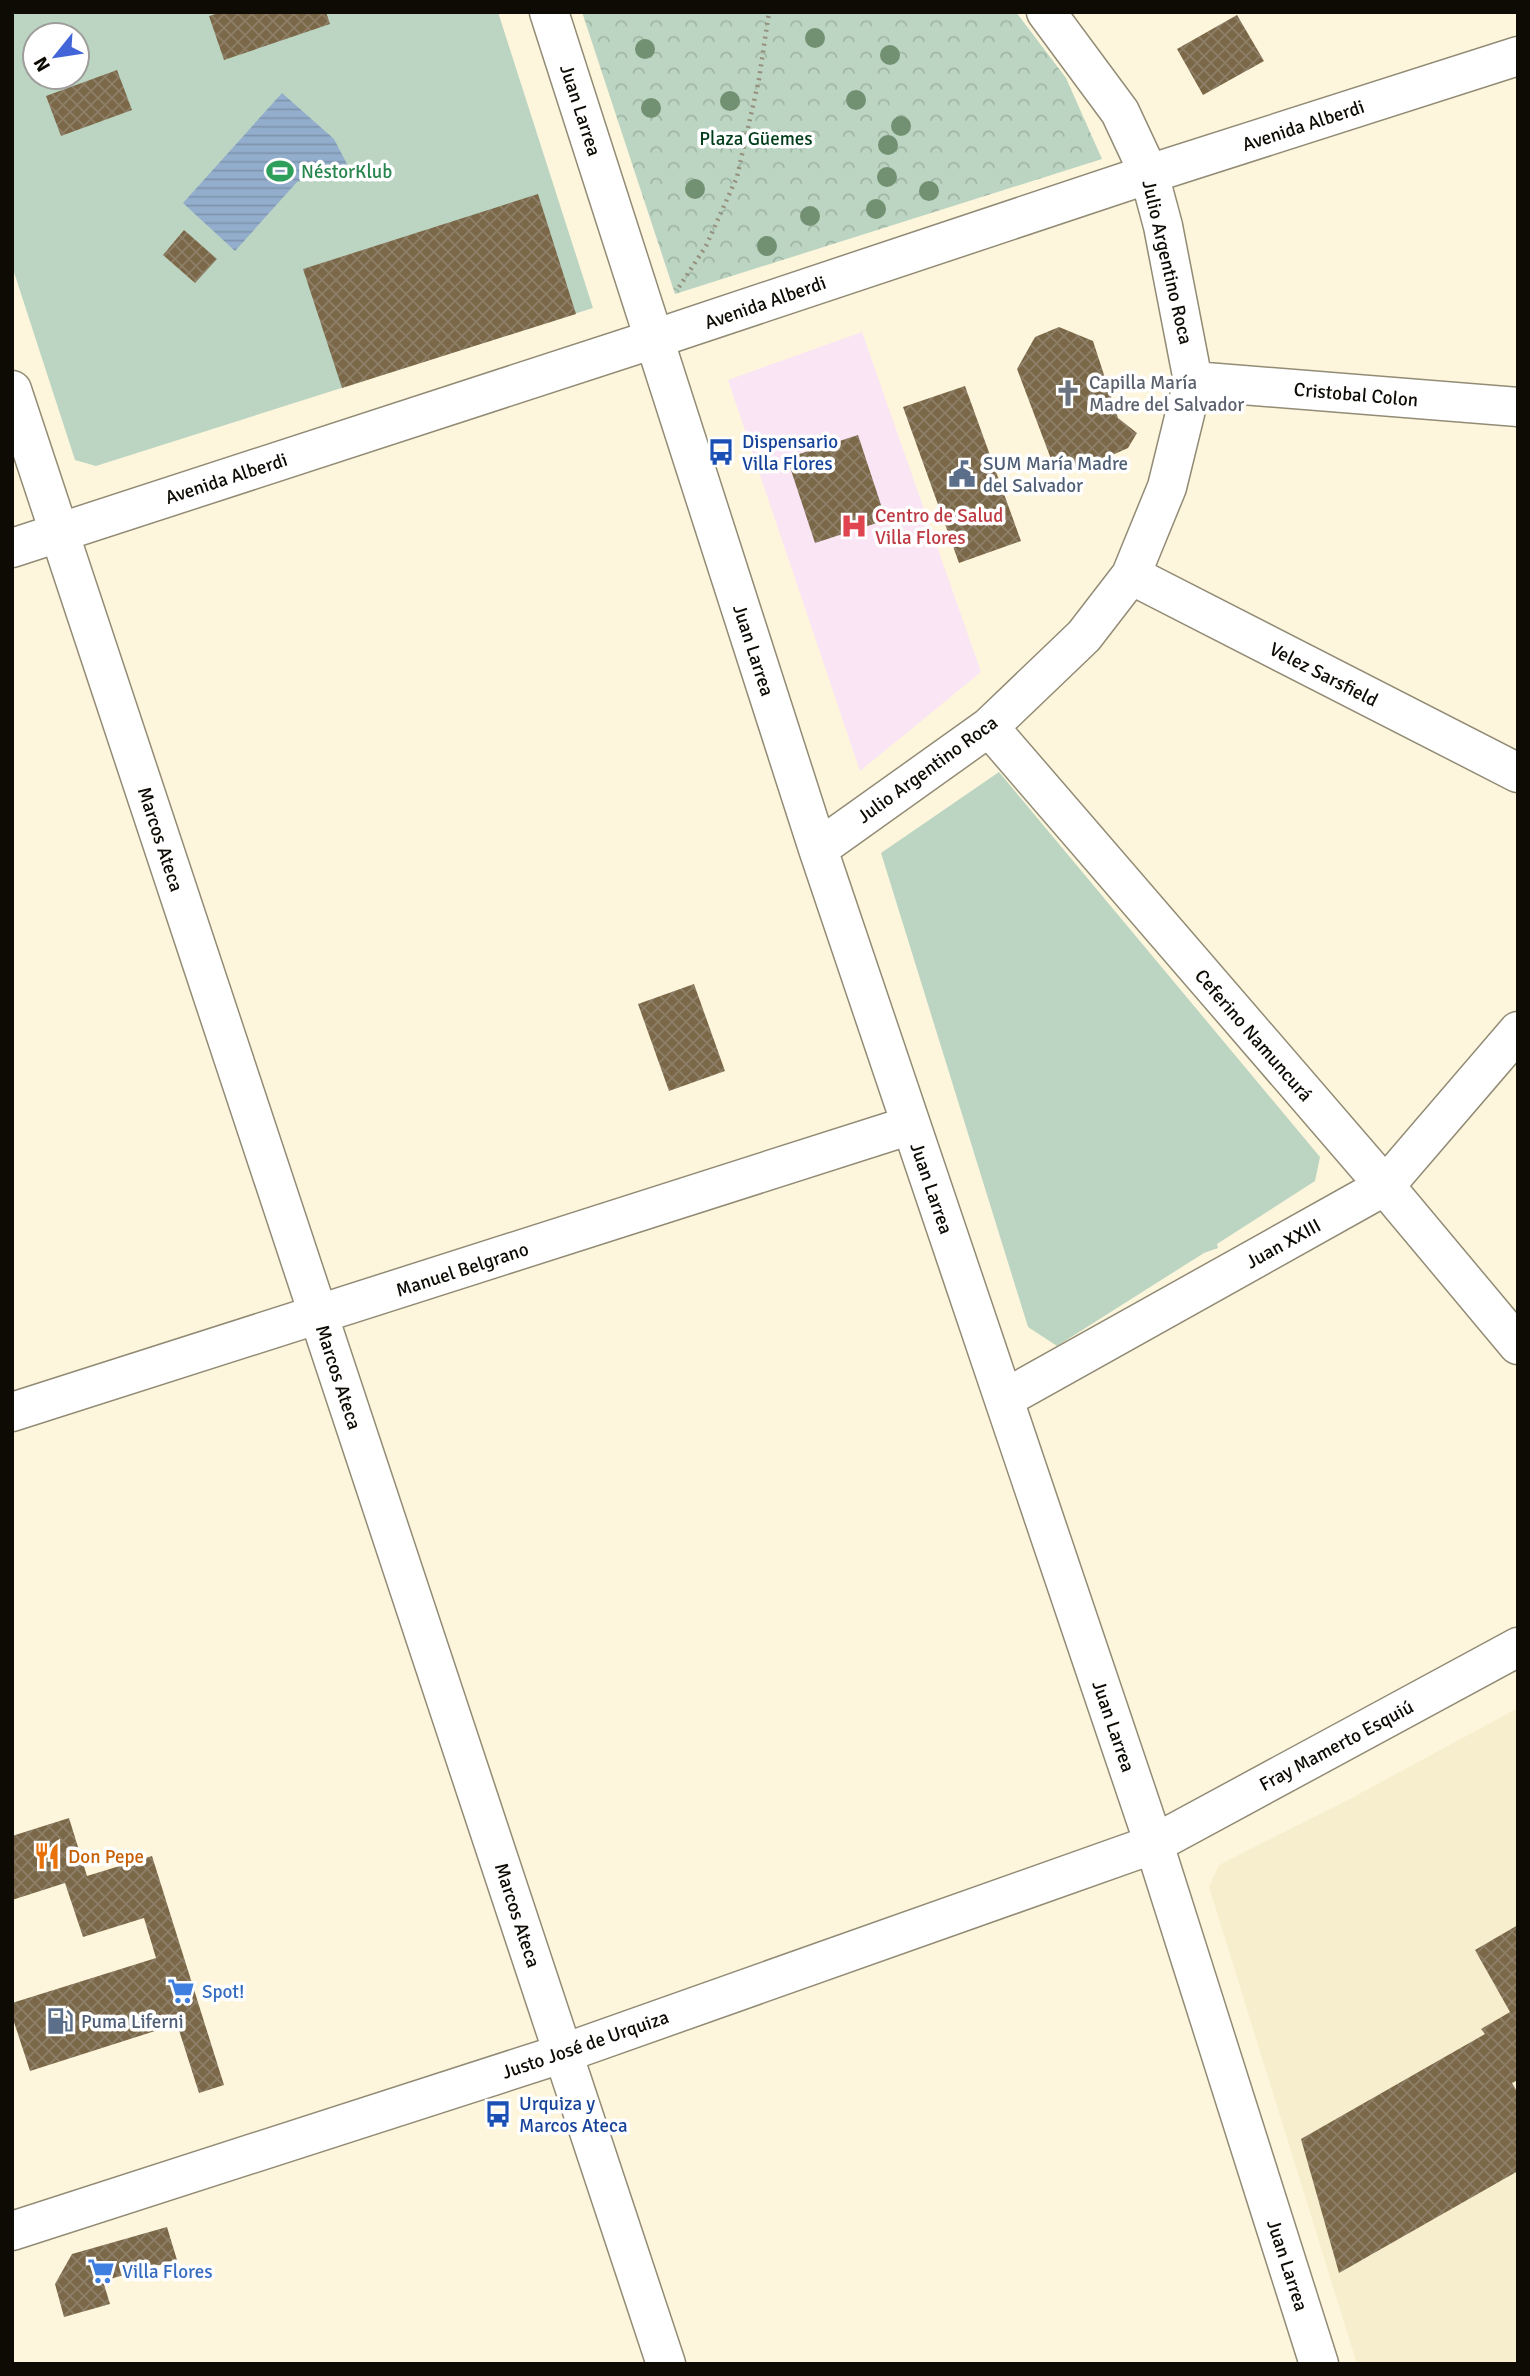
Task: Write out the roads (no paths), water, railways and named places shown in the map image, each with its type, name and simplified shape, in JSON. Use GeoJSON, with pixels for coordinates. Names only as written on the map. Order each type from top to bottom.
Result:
{"type":"FeatureCollection","features":[{"type":"Feature","properties":{"kind":"street","name":"Juan Larrea"},"geometry":{"type":"LineString","coordinates":[[549,12],[818,849],[1154,1844],[1319,2364]]}},
{"type":"Feature","properties":{"kind":"street","name":"Julio Argentino Roca"},"geometry":{"type":"LineString","coordinates":[[818,849],[989,727],[1084,636],[1131,575],[1167,487],[1193,381],[1163,226],[1149,174],[1120,111],[1046,12]]}},
{"type":"Feature","properties":{"kind":"street","name":"Avenida Alberdi"},"geometry":{"type":"LineString","coordinates":[[12,548],[1149,174],[1518,57]]}},
{"type":"Feature","properties":{"kind":"street","name":"Cristobal Colon"},"geometry":{"type":"LineString","coordinates":[[1193,381],[1518,407]]}},
{"type":"Feature","properties":{"kind":"street","name":"Marcos Ateca"},"geometry":{"type":"LineString","coordinates":[[12,390],[666,2364]]}},
{"type":"Feature","properties":{"kind":"street","name":"Velez Sarsfield"},"geometry":{"type":"LineString","coordinates":[[1131,575],[1518,773]]}},
{"type":"Feature","properties":{"kind":"street","name":"Ceferino Namuncurá"},"geometry":{"type":"LineString","coordinates":[[989,727],[1385,1186],[1518,1345]]}},
{"type":"Feature","properties":{"kind":"street","name":"Juan XXIII"},"geometry":{"type":"LineString","coordinates":[[1004,1399],[1385,1186],[1518,1031]]}},
{"type":"Feature","properties":{"kind":"street","name":"Manuel Belgrano"},"geometry":{"type":"LineString","coordinates":[[12,1412],[911,1125]]}},
{"type":"Feature","properties":{"kind":"street","name":"Fray Mamerto Esquiú"},"geometry":{"type":"LineString","coordinates":[[1154,1844],[1518,1647]]}},
{"type":"Feature","properties":{"kind":"street","name":"Justo José de Urquiza"},"geometry":{"type":"LineString","coordinates":[[12,2231],[564,2053],[1154,1844]]}},
{"type":"Feature","properties":{"kind":"water"},"geometry":{"type":"Polygon","coordinates":[[[282,93],[334,139],[347,164],[297,182],[235,251],[183,203],[282,93]]]}},
{"type":"Feature","properties":{"kind":"place","name":"NéstorKlub"},"geometry":{"type":"Point","coordinates":[280,171]}},
{"type":"Feature","properties":{"kind":"place","name":"Capilla María Madre del Salvador"},"geometry":{"type":"Point","coordinates":[1068,393]}},
{"type":"Feature","properties":{"kind":"place","name":"Dispensario Villa Flores"},"geometry":{"type":"Point","coordinates":[721,452]}},
{"type":"Feature","properties":{"kind":"place","name":"SUM María Madre del Salvador"},"geometry":{"type":"Point","coordinates":[962,474]}},
{"type":"Feature","properties":{"kind":"place","name":"Centro de Salud Villa Flores"},"geometry":{"type":"Point","coordinates":[854,526]}},
{"type":"Feature","properties":{"kind":"place","name":"Don Pepe"},"geometry":{"type":"Point","coordinates":[47,1856]}},
{"type":"Feature","properties":{"kind":"place","name":"Spot!"},"geometry":{"type":"Point","coordinates":[181,1991]}},
{"type":"Feature","properties":{"kind":"place","name":"Puma Liferni"},"geometry":{"type":"Point","coordinates":[60,2021]}},
{"type":"Feature","properties":{"kind":"place","name":"Urquiza y Marcos Ateca"},"geometry":{"type":"Point","coordinates":[498,2114]}},
{"type":"Feature","properties":{"kind":"place","name":"Villa Flores"},"geometry":{"type":"Point","coordinates":[101,2271]}},
{"type":"Feature","properties":{"kind":"park label","name":"Plaza Güemes"},"geometry":{"type":"Point","coordinates":[756,138]}}]}
